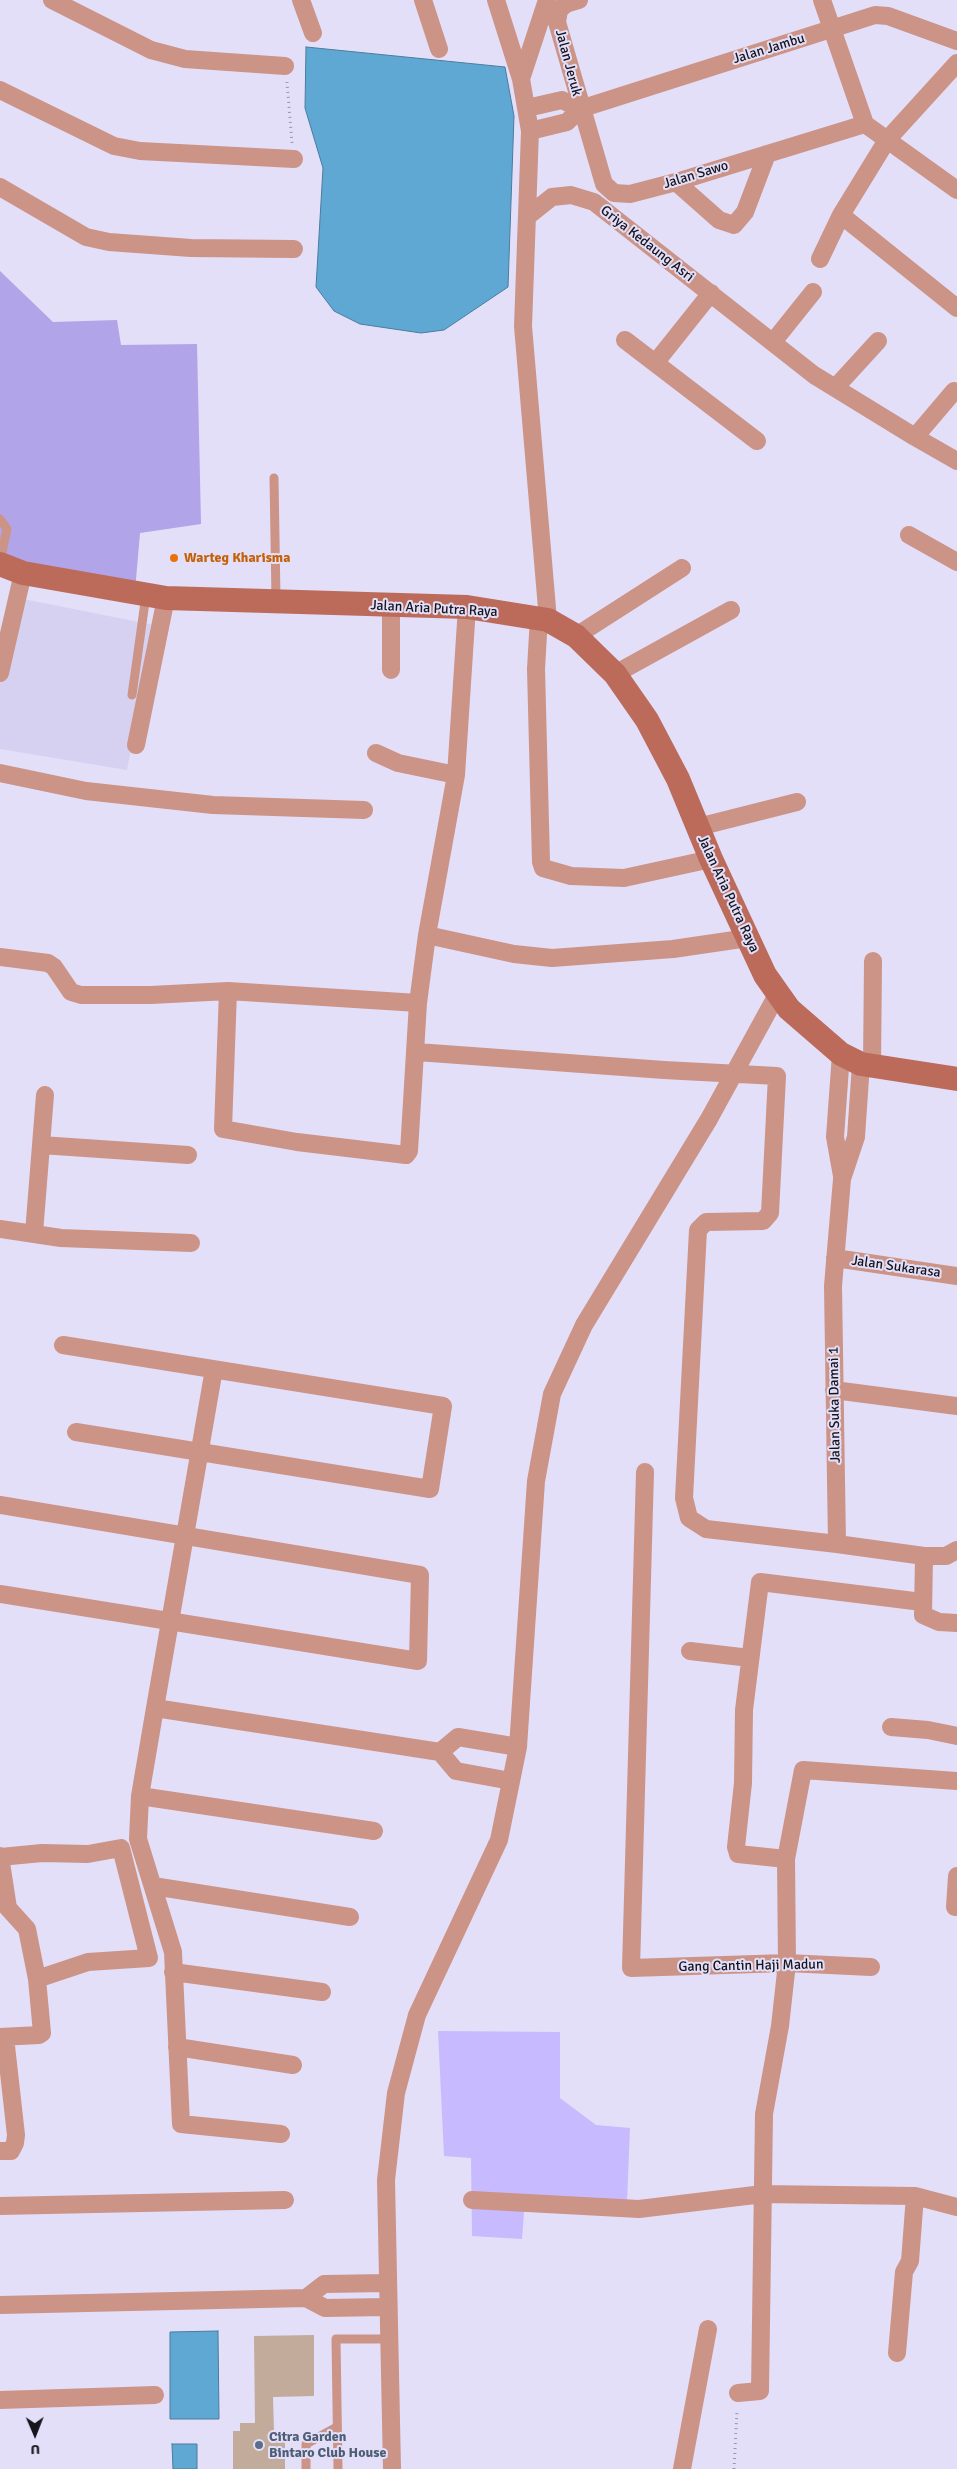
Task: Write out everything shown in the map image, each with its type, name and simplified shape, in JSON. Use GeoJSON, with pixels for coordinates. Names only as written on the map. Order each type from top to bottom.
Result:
{"type":"FeatureCollection","features":[{"type":"Feature","properties":{"kind":"main road","name":"Jalan Aria Putra Raya"},"geometry":{"type":"LineString","coordinates":[[0,563],[23,573],[156,596],[276,602],[467,607],[544,619],[576,636],[615,674],[647,720],[678,779],[711,859],[765,975],[789,1009],[858,1062]]}},
{"type":"Feature","properties":{"kind":"main road"},"geometry":{"type":"LineString","coordinates":[[858,1062],[957,1079]]}},
{"type":"Feature","properties":{"kind":"street"},"geometry":{"type":"LineString","coordinates":[[52,0],[151,50],[185,59],[285,66]]}},
{"type":"Feature","properties":{"kind":"street"},"geometry":{"type":"LineString","coordinates":[[301,0],[313,34]]}},
{"type":"Feature","properties":{"kind":"street"},"geometry":{"type":"LineString","coordinates":[[423,0],[440,50]]}},
{"type":"Feature","properties":{"kind":"street"},"geometry":{"type":"LineString","coordinates":[[496,0],[520,79],[530,130],[523,326],[544,619],[536,669],[543,868],[571,876],[624,878],[711,859]]}},
{"type":"Feature","properties":{"kind":"street"},"geometry":{"type":"LineString","coordinates":[[520,79],[547,0]]}},
{"type":"Feature","properties":{"kind":"street","name":"Jalan Jeruk"},"geometry":{"type":"LineString","coordinates":[[579,0],[566,4],[559,10],[556,22],[580,109]]}},
{"type":"Feature","properties":{"kind":"street"},"geometry":{"type":"LineString","coordinates":[[822,0],[865,124],[957,190]]}},
{"type":"Feature","properties":{"kind":"street","name":"Jalan Jambu"},"geometry":{"type":"LineString","coordinates":[[530,130],[567,122],[580,109],[881,15],[957,41]]}},
{"type":"Feature","properties":{"kind":"street"},"geometry":{"type":"LineString","coordinates":[[820,259],[841,215],[888,140],[955,68]]}},
{"type":"Feature","properties":{"kind":"street"},"geometry":{"type":"LineString","coordinates":[[0,90],[114,146],[140,151],[294,159]]}},
{"type":"Feature","properties":{"kind":"street"},"geometry":{"type":"LineString","coordinates":[[527,108],[562,100],[580,109]]}},
{"type":"Feature","properties":{"kind":"street","name":"Jalan Sawo"},"geometry":{"type":"LineString","coordinates":[[580,109],[604,184],[614,193],[630,194],[676,182],[865,124]]}},
{"type":"Feature","properties":{"kind":"street"},"geometry":{"type":"LineString","coordinates":[[676,182],[719,220],[734,225],[745,212],[767,154]]}},
{"type":"Feature","properties":{"kind":"street"},"geometry":{"type":"LineString","coordinates":[[0,187],[86,237],[109,242],[191,248],[294,249]]}},
{"type":"Feature","properties":{"kind":"street","name":"Griya Kedaung Asri"},"geometry":{"type":"LineString","coordinates":[[528,216],[552,197],[571,195],[594,202],[814,375],[957,461]]}},
{"type":"Feature","properties":{"kind":"street"},"geometry":{"type":"LineString","coordinates":[[841,215],[957,308]]}},
{"type":"Feature","properties":{"kind":"street"},"geometry":{"type":"LineString","coordinates":[[773,342],[813,292]]}},
{"type":"Feature","properties":{"kind":"street"},"geometry":{"type":"LineString","coordinates":[[656,362],[711,293]]}},
{"type":"Feature","properties":{"kind":"street"},"geometry":{"type":"LineString","coordinates":[[625,340],[757,441]]}},
{"type":"Feature","properties":{"kind":"street"},"geometry":{"type":"LineString","coordinates":[[835,388],[878,341]]}},
{"type":"Feature","properties":{"kind":"street"},"geometry":{"type":"LineString","coordinates":[[915,437],[954,391]]}},
{"type":"Feature","properties":{"kind":"street"},"geometry":{"type":"LineString","coordinates":[[908,535],[957,562]]}},
{"type":"Feature","properties":{"kind":"street"},"geometry":{"type":"LineString","coordinates":[[576,636],[682,568]]}},
{"type":"Feature","properties":{"kind":"street"},"geometry":{"type":"LineString","coordinates":[[1,666],[23,573]]}},
{"type":"Feature","properties":{"kind":"street"},"geometry":{"type":"LineString","coordinates":[[136,746],[156,596]]}},
{"type":"Feature","properties":{"kind":"street"},"geometry":{"type":"LineString","coordinates":[[391,605],[391,670]]}},
{"type":"Feature","properties":{"kind":"street"},"geometry":{"type":"LineString","coordinates":[[228,991],[223,1129],[406,1155],[409,1151],[417,1052],[418,1003],[427,935],[456,775],[467,607]]}},
{"type":"Feature","properties":{"kind":"street"},"geometry":{"type":"LineString","coordinates":[[615,674],[731,610]]}},
{"type":"Feature","properties":{"kind":"street"},"geometry":{"type":"LineString","coordinates":[[376,753],[398,763],[456,775]]}},
{"type":"Feature","properties":{"kind":"street"},"geometry":{"type":"LineString","coordinates":[[0,773],[86,791],[213,805],[364,810]]}},
{"type":"Feature","properties":{"kind":"street"},"geometry":{"type":"LineString","coordinates":[[698,827],[797,802]]}},
{"type":"Feature","properties":{"kind":"street"},"geometry":{"type":"LineString","coordinates":[[427,935],[514,954],[552,958],[673,949],[748,938]]}},
{"type":"Feature","properties":{"kind":"street"},"geometry":{"type":"LineString","coordinates":[[0,957],[48,962],[54,967],[71,992],[80,995],[152,995],[228,991],[418,1003]]}},
{"type":"Feature","properties":{"kind":"street","name":"Jalan Suka Damai 1"},"geometry":{"type":"LineString","coordinates":[[837,1544],[833,1286],[842,1179],[836,1137],[858,1062],[873,961]]}},
{"type":"Feature","properties":{"kind":"street"},"geometry":{"type":"LineString","coordinates":[[392,2469],[387,2307],[386,2180],[396,2093],[417,2015],[459,1929],[499,1840],[518,1747],[536,1481],[552,1394],[584,1325],[709,1119],[778,993]]}},
{"type":"Feature","properties":{"kind":"street"},"geometry":{"type":"LineString","coordinates":[[417,1052],[777,1076],[770,1213],[763,1221],[706,1222],[698,1230],[684,1498],[689,1518],[706,1529],[924,1556],[946,1556],[957,1550]]}},
{"type":"Feature","properties":{"kind":"street"},"geometry":{"type":"LineString","coordinates":[[34,1233],[45,1095]]}},
{"type":"Feature","properties":{"kind":"street"},"geometry":{"type":"LineString","coordinates":[[41,1145],[188,1155]]}},
{"type":"Feature","properties":{"kind":"street"},"geometry":{"type":"LineString","coordinates":[[0,1229],[61,1238],[191,1243]]}},
{"type":"Feature","properties":{"kind":"street","name":"Jalan Sukarasa"},"geometry":{"type":"LineString","coordinates":[[835,1258],[957,1276]]}},
{"type":"Feature","properties":{"kind":"street"},"geometry":{"type":"LineString","coordinates":[[63,1345],[443,1406],[430,1489],[76,1432]]}},
{"type":"Feature","properties":{"kind":"street"},"geometry":{"type":"LineString","coordinates":[[214,1369],[140,1796],[138,1839],[172,1952],[181,2124],[281,2134]]}},
{"type":"Feature","properties":{"kind":"street"},"geometry":{"type":"LineString","coordinates":[[834,1390],[957,1406]]}},
{"type":"Feature","properties":{"kind":"street","name":"Gang Cantin Haji Madun"},"geometry":{"type":"LineString","coordinates":[[645,1472],[631,1968],[787,1963],[871,1967]]}},
{"type":"Feature","properties":{"kind":"street"},"geometry":{"type":"LineString","coordinates":[[0,1505],[420,1575],[418,1661],[0,1594]]}},
{"type":"Feature","properties":{"kind":"street"},"geometry":{"type":"LineString","coordinates":[[924,1556],[922,1602],[925,1618],[939,1622],[957,1623]]}},
{"type":"Feature","properties":{"kind":"street"},"geometry":{"type":"LineString","coordinates":[[786,1859],[738,1854],[736,1846],[743,1783],[744,1710],[761,1582],[922,1602]]}},
{"type":"Feature","properties":{"kind":"street"},"geometry":{"type":"LineString","coordinates":[[690,1651],[750,1658]]}},
{"type":"Feature","properties":{"kind":"street"},"geometry":{"type":"LineString","coordinates":[[155,1708],[440,1752],[456,1771],[511,1781]]}},
{"type":"Feature","properties":{"kind":"street"},"geometry":{"type":"LineString","coordinates":[[891,1727],[928,1730],[957,1736]]}},
{"type":"Feature","properties":{"kind":"street"},"geometry":{"type":"LineString","coordinates":[[440,1752],[458,1737],[518,1747]]}},
{"type":"Feature","properties":{"kind":"street"},"geometry":{"type":"LineString","coordinates":[[738,2393],[760,2391],[764,2114],[780,2026],[787,1963],[786,1859],[803,1770],[957,1780]]}},
{"type":"Feature","properties":{"kind":"street"},"geometry":{"type":"LineString","coordinates":[[140,1796],[374,1831]]}},
{"type":"Feature","properties":{"kind":"street"},"geometry":{"type":"LineString","coordinates":[[0,2151],[11,2151],[16,2135],[2,2037],[39,2035],[42,2032],[37,1979],[27,1929],[8,1908],[0,1856],[42,1853],[88,1854],[121,1848],[150,1958],[88,1962],[37,1979]]}},
{"type":"Feature","properties":{"kind":"street"},"geometry":{"type":"LineString","coordinates":[[955,1907],[957,1876]]}},
{"type":"Feature","properties":{"kind":"street"},"geometry":{"type":"LineString","coordinates":[[152,1886],[350,1917]]}},
{"type":"Feature","properties":{"kind":"street"},"geometry":{"type":"LineString","coordinates":[[174,1972],[322,1992]]}},
{"type":"Feature","properties":{"kind":"street"},"geometry":{"type":"LineString","coordinates":[[177,2046],[293,2066]]}},
{"type":"Feature","properties":{"kind":"street"},"geometry":{"type":"LineString","coordinates":[[472,2200],[639,2209],[763,2194],[915,2196],[957,2207]]}},
{"type":"Feature","properties":{"kind":"street"},"geometry":{"type":"LineString","coordinates":[[897,2353],[904,2272],[910,2261],[915,2196]]}},
{"type":"Feature","properties":{"kind":"street"},"geometry":{"type":"LineString","coordinates":[[0,2206],[285,2200]]}},
{"type":"Feature","properties":{"kind":"street"},"geometry":{"type":"LineString","coordinates":[[306,2298],[324,2284],[387,2283]]}},
{"type":"Feature","properties":{"kind":"street"},"geometry":{"type":"LineString","coordinates":[[0,2305],[306,2298],[325,2308],[387,2307]]}},
{"type":"Feature","properties":{"kind":"street"},"geometry":{"type":"LineString","coordinates":[[682,2469],[708,2329]]}},
{"type":"Feature","properties":{"kind":"street"},"geometry":{"type":"LineString","coordinates":[[0,2400],[155,2395]]}},
{"type":"Feature","properties":{"kind":"lane"},"geometry":{"type":"LineString","coordinates":[[274,478],[276,602]]}},
{"type":"Feature","properties":{"kind":"lane"},"geometry":{"type":"LineString","coordinates":[[0,519],[7,529],[0,563]]}},
{"type":"Feature","properties":{"kind":"lane"},"geometry":{"type":"LineString","coordinates":[[132,695],[156,596]]}},
{"type":"Feature","properties":{"kind":"lane"},"geometry":{"type":"LineString","coordinates":[[338,2469],[336,2339],[388,2339]]}},
{"type":"Feature","properties":{"kind":"lane"},"geometry":{"type":"LineString","coordinates":[[306,2469],[306,2444],[337,2427]]}},
{"type":"Feature","properties":{"kind":"path"},"geometry":{"type":"LineString","coordinates":[[285,66],[294,159]]}},
{"type":"Feature","properties":{"kind":"path"},"geometry":{"type":"LineString","coordinates":[[734,2469],[738,2393]]}},
{"type":"Feature","properties":{"kind":"shaded area"},"geometry":{"type":"Polygon","coordinates":[[[0,271],[53,322],[117,320],[121,345],[197,344],[201,524],[140,533],[135,591],[0,561],[0,271]]]}},
{"type":"Feature","properties":{"kind":"shaded area"},"geometry":{"type":"Polygon","coordinates":[[[13,597],[154,625],[127,770],[0,749],[0,663],[13,597]]]}},
{"type":"Feature","properties":{"kind":"shaded area"},"geometry":{"type":"Polygon","coordinates":[[[438,2031],[560,2032],[560,2098],[596,2125],[630,2128],[627,2202],[525,2199],[522,2239],[472,2236],[471,2158],[444,2156],[438,2031]]]}},
{"type":"Feature","properties":{"kind":"water"},"geometry":{"type":"Polygon","coordinates":[[[306,47],[505,67],[514,116],[508,287],[444,330],[421,333],[360,324],[334,311],[316,287],[323,168],[305,108],[306,47]]]}},
{"type":"Feature","properties":{"kind":"water"},"geometry":{"type":"Polygon","coordinates":[[[218,2331],[219,2419],[170,2419],[170,2332],[218,2331]]]}},
{"type":"Feature","properties":{"kind":"water"},"geometry":{"type":"Polygon","coordinates":[[[172,2444],[197,2444],[197,2469],[173,2469],[172,2444]]]}},
{"type":"Feature","properties":{"kind":"building"},"geometry":{"type":"Polygon","coordinates":[[[314,2335],[314,2396],[273,2397],[274,2431],[285,2431],[285,2469],[233,2469],[233,2431],[240,2431],[240,2423],[255,2423],[254,2336],[314,2335]]]}},
{"type":"Feature","properties":{"kind":"place","name":"Warteg Kharisma"},"geometry":{"type":"Point","coordinates":[174,558]}},
{"type":"Feature","properties":{"kind":"place","name":"Citra Garden Bintaro Club House"},"geometry":{"type":"Point","coordinates":[259,2445]}}]}
